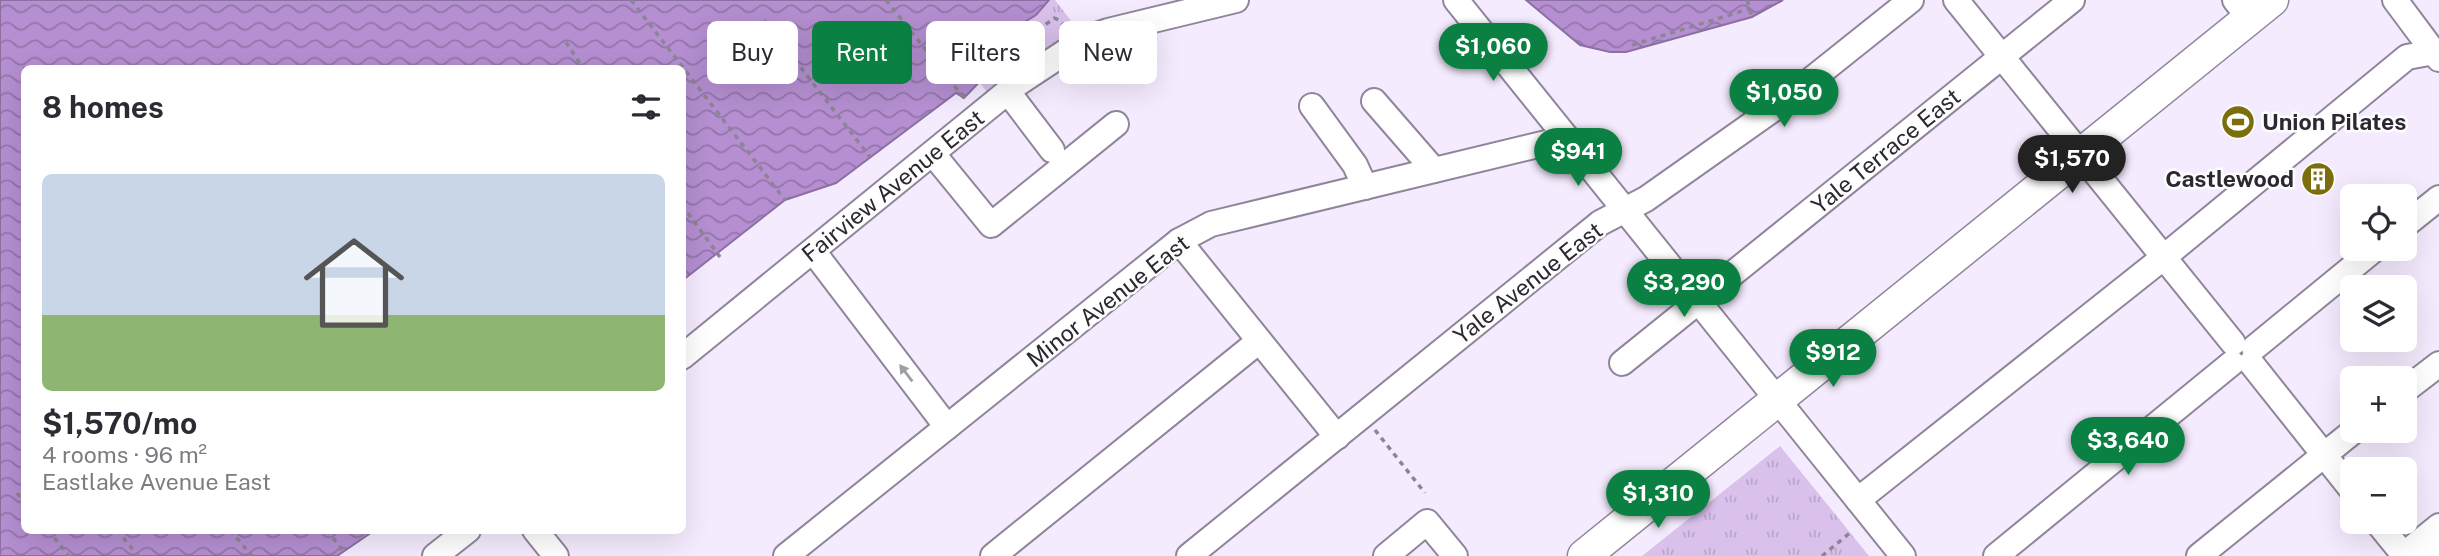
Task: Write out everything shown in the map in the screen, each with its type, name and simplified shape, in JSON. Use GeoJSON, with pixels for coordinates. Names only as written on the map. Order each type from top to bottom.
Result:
{"type":"FeatureCollection","features":[{"type":"Feature","properties":{"kind":"highway"},"geometry":{"type":"LineString","coordinates":[[2412,556],[2439,550]]}},
{"type":"Feature","properties":{"kind":"main road"},"geometry":{"type":"LineString","coordinates":[[1584,556],[2081,154],[2252,6]]}},
{"type":"Feature","properties":{"kind":"street","name":"Fairview Avenue East"},"geometry":{"type":"LineString","coordinates":[[1045,62],[1108,31],[1236,0]]}},
{"type":"Feature","properties":{"kind":"street"},"geometry":{"type":"LineString","coordinates":[[1456,0],[1903,556]]}},
{"type":"Feature","properties":{"kind":"street","name":"Yale Avenue East"},"geometry":{"type":"LineString","coordinates":[[1189,556],[1600,223],[1646,199],[1782,103],[1911,0]]}},
{"type":"Feature","properties":{"kind":"street"},"geometry":{"type":"LineString","coordinates":[[1956,0],[2340,475]]}},
{"type":"Feature","properties":{"kind":"street","name":"Yale Terrace East"},"geometry":{"type":"LineString","coordinates":[[1622,363],[2072,0]]}},
{"type":"Feature","properties":{"kind":"street"},"geometry":{"type":"LineString","coordinates":[[2395,0],[2437,54]]}},
{"type":"Feature","properties":{"kind":"street"},"geometry":{"type":"LineString","coordinates":[[1858,500],[2164,257],[2407,57],[2437,54]]}},
{"type":"Feature","properties":{"kind":"street","name":"Fairview Avenue East"},"geometry":{"type":"LineString","coordinates":[[686,354],[928,158],[1003,84]]}},
{"type":"Feature","properties":{"kind":"street"},"geometry":{"type":"LineString","coordinates":[[1006,84],[1052,150]]}},
{"type":"Feature","properties":{"kind":"street"},"geometry":{"type":"LineString","coordinates":[[1374,101],[1434,170]]}},
{"type":"Feature","properties":{"kind":"street"},"geometry":{"type":"LineString","coordinates":[[1312,106],[1355,165],[1365,187]]}},
{"type":"Feature","properties":{"kind":"street"},"geometry":{"type":"LineString","coordinates":[[928,158],[991,225],[1116,124]]}},
{"type":"Feature","properties":{"kind":"street","name":"Minor Avenue East"},"geometry":{"type":"LineString","coordinates":[[786,556],[1179,241],[1212,225],[1567,138]]}},
{"type":"Feature","properties":{"kind":"street"},"geometry":{"type":"LineString","coordinates":[[928,158],[971,222]]}},
{"type":"Feature","properties":{"kind":"street"},"geometry":{"type":"LineString","coordinates":[[2417,216],[2439,198]]}},
{"type":"Feature","properties":{"kind":"street"},"geometry":{"type":"LineString","coordinates":[[1179,241],[1337,437]]}},
{"type":"Feature","properties":{"kind":"street"},"geometry":{"type":"LineString","coordinates":[[813,251],[947,427]]}},
{"type":"Feature","properties":{"kind":"street"},"geometry":{"type":"LineString","coordinates":[[1996,556],[2360,261]]}},
{"type":"Feature","properties":{"kind":"street"},"geometry":{"type":"LineString","coordinates":[[993,556],[1259,341]]}},
{"type":"Feature","properties":{"kind":"street"},"geometry":{"type":"LineString","coordinates":[[2417,381],[2439,364]]}},
{"type":"Feature","properties":{"kind":"street"},"geometry":{"type":"LineString","coordinates":[[2199,556],[2340,442]]}},
{"type":"Feature","properties":{"kind":"street"},"geometry":{"type":"LineString","coordinates":[[1386,556],[1427,522],[1455,556]]}},
{"type":"Feature","properties":{"kind":"street"},"geometry":{"type":"LineString","coordinates":[[2389,534],[2412,556],[2439,526]]}},
{"type":"Feature","properties":{"kind":"street"},"geometry":{"type":"LineString","coordinates":[[435,556],[463,534]]}},
{"type":"Feature","properties":{"kind":"street"},"geometry":{"type":"LineString","coordinates":[[538,534],[556,556]]}},
{"type":"Feature","properties":{"kind":"path"},"geometry":{"type":"LineString","coordinates":[[631,0],[681,65]]}},
{"type":"Feature","properties":{"kind":"path"},"geometry":{"type":"LineString","coordinates":[[886,0],[964,98]]}},
{"type":"Feature","properties":{"kind":"path"},"geometry":{"type":"LineString","coordinates":[[1747,0],[1752,17]]}},
{"type":"Feature","properties":{"kind":"path"},"geometry":{"type":"LineString","coordinates":[[1632,45],[1749,9]]}},
{"type":"Feature","properties":{"kind":"path"},"geometry":{"type":"LineString","coordinates":[[1045,25],[1054,18],[1060,21]]}},
{"type":"Feature","properties":{"kind":"path"},"geometry":{"type":"LineString","coordinates":[[764,20],[870,157]]}},
{"type":"Feature","properties":{"kind":"path"},"geometry":{"type":"LineString","coordinates":[[566,42],[581,65]]}},
{"type":"Feature","properties":{"kind":"path"},"geometry":{"type":"LineString","coordinates":[[686,71],[785,200]]}},
{"type":"Feature","properties":{"kind":"path"},"geometry":{"type":"LineString","coordinates":[[686,210],[720,257]]}},
{"type":"Feature","properties":{"kind":"path"},"geometry":{"type":"LineString","coordinates":[[1373,428],[1425,493]]}},
{"type":"Feature","properties":{"kind":"path"},"geometry":{"type":"LineString","coordinates":[[17,493],[21,498]]}},
{"type":"Feature","properties":{"kind":"path"},"geometry":{"type":"LineString","coordinates":[[1822,556],[1851,532]]}},
{"type":"Feature","properties":{"kind":"path"},"geometry":{"type":"LineString","coordinates":[[51,534],[69,556]]}},
{"type":"Feature","properties":{"kind":"path"},"geometry":{"type":"LineString","coordinates":[[120,534],[138,556]]}},
{"type":"Feature","properties":{"kind":"path"},"geometry":{"type":"LineString","coordinates":[[233,534],[252,556]]}},
{"type":"Feature","properties":{"kind":"path"},"geometry":{"type":"LineString","coordinates":[[330,534],[343,551]]}},
{"type":"Feature","properties":{"kind":"green space"},"geometry":{"type":"Polygon","coordinates":[[[1049,0],[1055,0],[1071,21],[1059,21],[1059,57],[1045,67],[1045,21],[1026,21],[1036,15],[1049,0]]]}},
{"type":"Feature","properties":{"kind":"green space"},"geometry":{"type":"Polygon","coordinates":[[[981,84],[1021,84],[995,102],[981,84]]]}},
{"type":"Feature","properties":{"kind":"green space"},"geometry":{"type":"Polygon","coordinates":[[[1780,446],[1869,556],[1642,556],[1780,446]]]}},
{"type":"Feature","properties":{"kind":"water"},"geometry":{"type":"Polygon","coordinates":[[[0,0],[1049,0],[1036,15],[1026,21],[926,21],[926,84],[978,84],[964,98],[956,93],[836,183],[785,200],[686,278],[686,65],[21,65],[21,534],[369,534],[337,556],[0,556],[0,0]]]}},
{"type":"Feature","properties":{"kind":"water"},"geometry":{"type":"Polygon","coordinates":[[[1526,0],[1783,0],[1752,17],[1626,52],[1610,52],[1580,45],[1526,0]]]}},
{"type":"Feature","properties":{"kind":"place","name":"Union Pilates"},"geometry":{"type":"Point","coordinates":[2238,122]}},
{"type":"Feature","properties":{"kind":"place","name":"Castlewood"},"geometry":{"type":"Point","coordinates":[2318,179]}}]}
